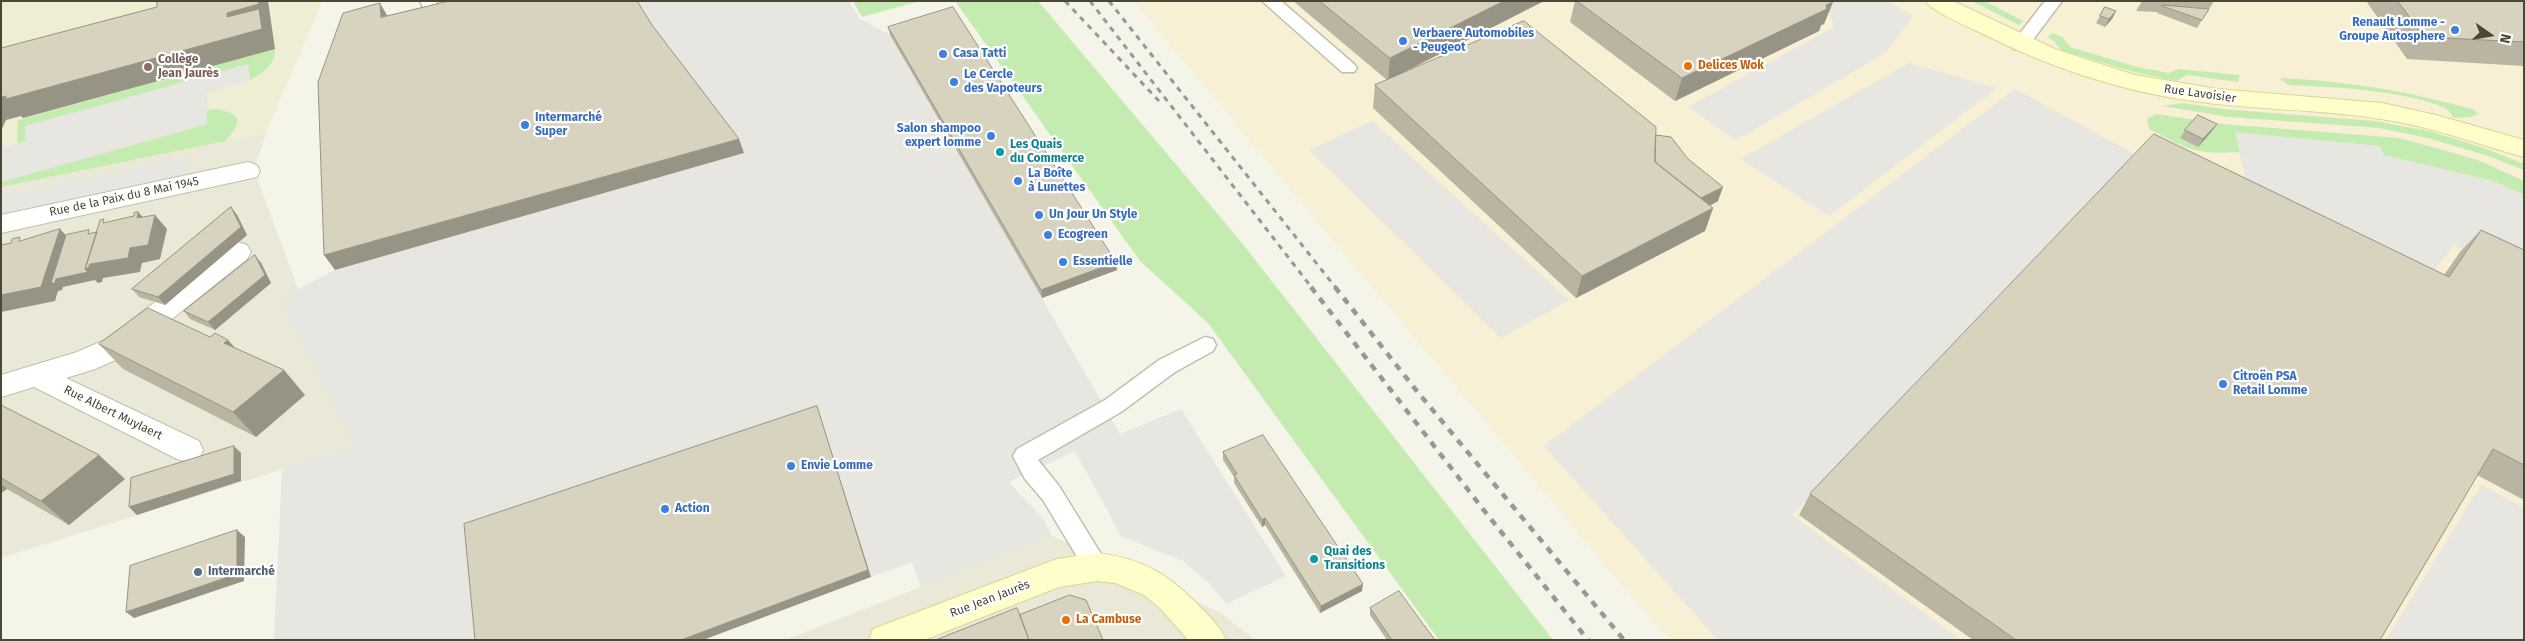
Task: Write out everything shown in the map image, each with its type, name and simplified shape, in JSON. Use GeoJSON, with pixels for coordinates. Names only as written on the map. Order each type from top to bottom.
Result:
{"type":"FeatureCollection","features":[{"type":"Feature","properties":{"kind":"street","name":"Rue Lavoisier"},"geometry":{"type":"LineString","coordinates":[[1936,1],[2020,45],[2097,72],[2165,89],[2221,98],[2381,111],[2430,121],[2524,149]]}},
{"type":"Feature","properties":{"kind":"street","name":"Rue Lavoisier"},"geometry":{"type":"LineString","coordinates":[[2477,135],[2524,153]]}},
{"type":"Feature","properties":{"kind":"street","name":"Rue de la Paix du 8 Mai 1945"},"geometry":{"type":"LineString","coordinates":[[1,224],[248,171]]}},
{"type":"Feature","properties":{"kind":"street","name":"Rue Albert Muylaert"},"geometry":{"type":"LineString","coordinates":[[1,386],[85,361],[117,347],[238,252]]}},
{"type":"Feature","properties":{"kind":"street","name":"Rue Albert Muylaert"},"geometry":{"type":"LineString","coordinates":[[37,376],[188,450]]}},
{"type":"Feature","properties":{"kind":"street","name":"Rue Jean Jaurès"},"geometry":{"type":"LineString","coordinates":[[885,640],[1057,573],[1097,567],[1118,569],[1155,585],[1210,640]]}},
{"type":"Feature","properties":{"kind":"lane"},"geometry":{"type":"LineString","coordinates":[[1270,1],[1348,68]]}},
{"type":"Feature","properties":{"kind":"lane"},"geometry":{"type":"LineString","coordinates":[[2020,45],[2054,1]]}},
{"type":"Feature","properties":{"kind":"lane"},"geometry":{"type":"LineString","coordinates":[[1097,567],[1051,493],[1033,472],[1026,456],[1113,406],[1167,366],[1206,346]]}},
{"type":"Feature","properties":{"kind":"shaded area","name":"Collège Jean Jaurès"},"geometry":{"type":"Polygon","coordinates":[[[1,1],[322,1],[266,133],[1,187],[1,1]]]}},
{"type":"Feature","properties":{"kind":"shaded area"},"geometry":{"type":"Polygon","coordinates":[[[633,1],[849,1],[859,18],[890,35],[1120,434],[1181,409],[1286,576],[1226,604],[1210,584],[1183,561],[1121,536],[1075,451],[1009,482],[1044,520],[1052,536],[921,587],[912,562],[871,577],[820,413],[480,640],[274,640],[282,469],[356,446],[279,299],[335,270],[633,1]]]}},
{"type":"Feature","properties":{"kind":"shaded area"},"geometry":{"type":"Polygon","coordinates":[[[1133,1],[2524,1],[2524,640],[1671,640],[1642,609],[1133,1]]]}},
{"type":"Feature","properties":{"kind":"shaded area"},"geometry":{"type":"Polygon","coordinates":[[[1826,1],[1886,1],[1913,16],[1885,53],[1736,140],[1688,107],[1834,27],[1826,1]]]}},
{"type":"Feature","properties":{"kind":"shaded area"},"geometry":{"type":"Polygon","coordinates":[[[1909,63],[1997,88],[1829,216],[1741,159],[1909,63]]]}},
{"type":"Feature","properties":{"kind":"shaded area"},"geometry":{"type":"Polygon","coordinates":[[[248,64],[250,80],[207,92],[207,124],[1,182],[1,148],[25,141],[25,126],[248,64]]]}},
{"type":"Feature","properties":{"kind":"shaded area"},"geometry":{"type":"Polygon","coordinates":[[[2015,89],[2136,155],[1792,515],[1961,640],[1718,640],[1544,446],[2015,89]]]}},
{"type":"Feature","properties":{"kind":"shaded area"},"geometry":{"type":"Polygon","coordinates":[[[1372,121],[1569,300],[1501,338],[1309,150],[1372,121]]]}},
{"type":"Feature","properties":{"kind":"shaded area"},"geometry":{"type":"Polygon","coordinates":[[[2235,132],[2380,146],[2384,155],[2493,181],[2524,195],[2524,279],[2454,245],[2419,289],[2247,185],[2235,132]]]}},
{"type":"Feature","properties":{"kind":"shaded area"},"geometry":{"type":"Polygon","coordinates":[[[266,133],[254,170],[356,446],[1,558],[1,187],[266,133]]]}},
{"type":"Feature","properties":{"kind":"shaded area"},"geometry":{"type":"Polygon","coordinates":[[[189,157],[183,176],[1,215],[1,197],[189,157]]]}},
{"type":"Feature","properties":{"kind":"shaded area"},"geometry":{"type":"Polygon","coordinates":[[[2481,485],[2524,508],[2524,640],[2386,640],[2481,485]]]}},
{"type":"Feature","properties":{"kind":"shaded area"},"geometry":{"type":"Polygon","coordinates":[[[1052,536],[1221,613],[1255,640],[785,640],[1052,536]]]}},
{"type":"Feature","properties":{"kind":"green space"},"geometry":{"type":"Polygon","coordinates":[[[853,1],[920,1],[862,17],[853,1]]]}},
{"type":"Feature","properties":{"kind":"green space"},"geometry":{"type":"Polygon","coordinates":[[[955,1],[1038,1],[1238,238],[1553,640],[1439,640],[1208,323],[1140,261],[955,1]]]}},
{"type":"Feature","properties":{"kind":"green space"},"geometry":{"type":"Polygon","coordinates":[[[1972,1],[1985,1],[2023,21],[2019,25],[1972,1]]]}},
{"type":"Feature","properties":{"kind":"green space"},"geometry":{"type":"Polygon","coordinates":[[[2052,33],[2062,37],[2070,47],[2137,67],[2169,73],[2179,69],[2240,75],[2238,82],[2187,75],[2176,81],[2134,72],[2061,50],[2053,40],[2048,38],[2052,33]]]}},
{"type":"Feature","properties":{"kind":"green space"},"geometry":{"type":"Polygon","coordinates":[[[275,49],[271,64],[250,80],[247,64],[17,144],[18,120],[275,49]]]}},
{"type":"Feature","properties":{"kind":"green space"},"geometry":{"type":"Polygon","coordinates":[[[2280,78],[2354,84],[2402,92],[2450,103],[2474,110],[2478,114],[2470,117],[2454,118],[2448,110],[2426,101],[2367,90],[2288,85],[2280,78]]]}},
{"type":"Feature","properties":{"kind":"green space"},"geometry":{"type":"Polygon","coordinates":[[[2183,103],[2222,109],[2375,121],[2429,131],[2484,148],[2524,164],[2524,170],[2488,156],[2428,138],[2379,128],[2229,117],[2162,106],[2183,103]]]}},
{"type":"Feature","properties":{"kind":"green space"},"geometry":{"type":"Polygon","coordinates":[[[217,109],[231,113],[237,118],[237,125],[226,141],[1,187],[1,182],[207,124],[207,110],[217,109]]]}},
{"type":"Feature","properties":{"kind":"green space"},"geometry":{"type":"Polygon","coordinates":[[[2156,114],[2223,124],[2399,138],[2478,160],[2524,181],[2524,195],[2493,181],[2384,155],[2379,146],[2236,133],[2240,152],[2202,151],[2183,146],[2149,129],[2147,119],[2156,114]]]}},
{"type":"Feature","properties":{"kind":"building"},"geometry":{"type":"Polygon","coordinates":[[[157,1],[258,1],[259,4],[227,13],[227,17],[259,9],[262,29],[6,99],[6,96],[1,97],[1,48],[157,7],[157,1]]]}},
{"type":"Feature","properties":{"kind":"building","name":"Intermarché Super"},"geometry":{"type":"Polygon","coordinates":[[[449,1],[637,1],[652,25],[739,139],[324,255],[318,82],[343,13],[380,3],[381,17],[449,1]]]}},
{"type":"Feature","properties":{"kind":"building"},"geometry":{"type":"Polygon","coordinates":[[[1320,1],[1504,1],[1390,58],[1320,1]]]}},
{"type":"Feature","properties":{"kind":"building","name":"Delices Wok"},"geometry":{"type":"Polygon","coordinates":[[[1577,1],[1833,2],[1826,5],[1827,9],[1682,78],[1577,1]]]}},
{"type":"Feature","properties":{"kind":"building"},"geometry":{"type":"Polygon","coordinates":[[[2398,1],[2524,1],[2524,42],[2425,37],[2398,1]]]}},
{"type":"Feature","properties":{"kind":"building"},"geometry":{"type":"Polygon","coordinates":[[[2162,5],[2209,9],[2202,20],[2162,5]]]}},
{"type":"Feature","properties":{"kind":"building","name":"Les Quais du Commerce"},"geometry":{"type":"Polygon","coordinates":[[[953,7],[1116,262],[1041,290],[888,27],[953,7]]]}},
{"type":"Feature","properties":{"kind":"building"},"geometry":{"type":"Polygon","coordinates":[[[2105,7],[2116,11],[2109,19],[2100,16],[2105,7]]]}},
{"type":"Feature","properties":{"kind":"building"},"geometry":{"type":"Polygon","coordinates":[[[1524,21],[1656,127],[1655,162],[1713,208],[1582,276],[1375,85],[1524,21]]]}},
{"type":"Feature","properties":{"kind":"building"},"geometry":{"type":"Polygon","coordinates":[[[2198,115],[2217,124],[2203,139],[2185,130],[2198,115]]]}},
{"type":"Feature","properties":{"kind":"building","name":"Citroën PSA Retail Lomme"},"geometry":{"type":"Polygon","coordinates":[[[2154,134],[2449,277],[2481,230],[2524,250],[2524,465],[2493,449],[2380,640],[2016,640],[1810,494],[2154,134]]]}},
{"type":"Feature","properties":{"kind":"building"},"geometry":{"type":"Polygon","coordinates":[[[1656,135],[1671,137],[1688,159],[1723,187],[1701,198],[1655,162],[1656,135]]]}},
{"type":"Feature","properties":{"kind":"building"},"geometry":{"type":"Polygon","coordinates":[[[231,207],[241,227],[158,297],[132,289],[231,207]]]}},
{"type":"Feature","properties":{"kind":"building"},"geometry":{"type":"Polygon","coordinates":[[[138,212],[137,218],[155,215],[148,245],[130,248],[128,258],[90,264],[85,269],[100,220],[104,219],[103,223],[134,216],[134,213],[138,212]]]}},
{"type":"Feature","properties":{"kind":"building"},"geometry":{"type":"Polygon","coordinates":[[[60,229],[41,287],[1,295],[1,245],[11,243],[12,239],[20,237],[19,241],[60,229]]]}},
{"type":"Feature","properties":{"kind":"building"},"geometry":{"type":"Polygon","coordinates":[[[89,230],[88,234],[97,232],[85,269],[88,272],[56,279],[55,283],[51,283],[66,235],[89,230]]]}},
{"type":"Feature","properties":{"kind":"building"},"geometry":{"type":"Polygon","coordinates":[[[255,255],[265,275],[208,322],[184,311],[255,255]]]}},
{"type":"Feature","properties":{"kind":"building"},"geometry":{"type":"Polygon","coordinates":[[[148,308],[210,337],[215,333],[228,340],[224,343],[284,370],[233,412],[99,344],[148,308]]]}},
{"type":"Feature","properties":{"kind":"building"},"geometry":{"type":"Polygon","coordinates":[[[1,405],[99,455],[41,501],[1,478],[1,405]]]}},
{"type":"Feature","properties":{"kind":"building"},"geometry":{"type":"Polygon","coordinates":[[[817,406],[868,570],[681,640],[475,640],[464,524],[817,406]]]}},
{"type":"Feature","properties":{"kind":"building","name":"Quai des Transitions"},"geometry":{"type":"Polygon","coordinates":[[[1263,435],[1363,584],[1321,606],[1265,518],[1262,520],[1234,475],[1237,474],[1223,452],[1263,435]]]}},
{"type":"Feature","properties":{"kind":"building"},"geometry":{"type":"Polygon","coordinates":[[[234,446],[234,474],[129,507],[131,478],[234,446]]]}},
{"type":"Feature","properties":{"kind":"building"},"geometry":{"type":"Polygon","coordinates":[[[237,530],[237,574],[126,612],[130,566],[237,530]]]}},
{"type":"Feature","properties":{"kind":"building"},"geometry":{"type":"Polygon","coordinates":[[[1399,591],[1435,640],[1392,640],[1370,608],[1399,591]]]}},
{"type":"Feature","properties":{"kind":"building","name":"La Cambuse"},"geometry":{"type":"Polygon","coordinates":[[[1070,595],[1086,600],[1103,640],[1029,640],[1020,615],[1070,595]]]}},
{"type":"Feature","properties":{"kind":"building"},"geometry":{"type":"Polygon","coordinates":[[[1017,608],[1029,640],[936,640],[1017,608]]]}},
{"type":"Feature","properties":{"kind":"railway"},"geometry":{"type":"LineString","coordinates":[[1065,1],[1159,101]]}},
{"type":"Feature","properties":{"kind":"railway"},"geometry":{"type":"LineString","coordinates":[[1090,1],[1312,288]]}},
{"type":"Feature","properties":{"kind":"railway"},"geometry":{"type":"LineString","coordinates":[[1109,1],[1336,288]]}},
{"type":"Feature","properties":{"kind":"railway"},"geometry":{"type":"LineString","coordinates":[[1311,287],[1486,513],[1588,640]]}},
{"type":"Feature","properties":{"kind":"railway"},"geometry":{"type":"LineString","coordinates":[[1335,287],[1416,390],[1624,640]]}},
{"type":"Feature","properties":{"kind":"place","name":"Renault Lomme - Groupe Autosphere"},"geometry":{"type":"Point","coordinates":[2455,30]}},
{"type":"Feature","properties":{"kind":"place","name":"Verbaere Automobiles - Peugeot"},"geometry":{"type":"Point","coordinates":[1403,41]}},
{"type":"Feature","properties":{"kind":"place","name":"Casa Tatti"},"geometry":{"type":"Point","coordinates":[943,54]}},
{"type":"Feature","properties":{"kind":"place","name":"Delices Wok"},"geometry":{"type":"Point","coordinates":[1688,66]}},
{"type":"Feature","properties":{"kind":"place","name":"Collège Jean Jaurès"},"geometry":{"type":"Point","coordinates":[148,67]}},
{"type":"Feature","properties":{"kind":"place","name":"Le Cercle des Vapoteurs"},"geometry":{"type":"Point","coordinates":[954,82]}},
{"type":"Feature","properties":{"kind":"place","name":"Intermarché Super"},"geometry":{"type":"Point","coordinates":[525,125]}},
{"type":"Feature","properties":{"kind":"place","name":"Salon shampoo expert lomme"},"geometry":{"type":"Point","coordinates":[991,136]}},
{"type":"Feature","properties":{"kind":"place","name":"Les Quais du Commerce"},"geometry":{"type":"Point","coordinates":[1000,152]}},
{"type":"Feature","properties":{"kind":"place","name":"La Boîte à Lunettes"},"geometry":{"type":"Point","coordinates":[1018,181]}},
{"type":"Feature","properties":{"kind":"place","name":"Un Jour Un Style"},"geometry":{"type":"Point","coordinates":[1039,215]}},
{"type":"Feature","properties":{"kind":"place","name":"Ecogreen"},"geometry":{"type":"Point","coordinates":[1048,235]}},
{"type":"Feature","properties":{"kind":"place","name":"Essentielle"},"geometry":{"type":"Point","coordinates":[1063,262]}},
{"type":"Feature","properties":{"kind":"place","name":"Citroën PSA Retail Lomme"},"geometry":{"type":"Point","coordinates":[2223,384]}},
{"type":"Feature","properties":{"kind":"place","name":"Envie Lomme"},"geometry":{"type":"Point","coordinates":[791,466]}},
{"type":"Feature","properties":{"kind":"place","name":"Action"},"geometry":{"type":"Point","coordinates":[665,509]}},
{"type":"Feature","properties":{"kind":"place","name":"Quai des Transitions"},"geometry":{"type":"Point","coordinates":[1314,559]}},
{"type":"Feature","properties":{"kind":"place","name":"Intermarché"},"geometry":{"type":"Point","coordinates":[198,572]}},
{"type":"Feature","properties":{"kind":"place","name":"La Cambuse"},"geometry":{"type":"Point","coordinates":[1066,620]}}]}
